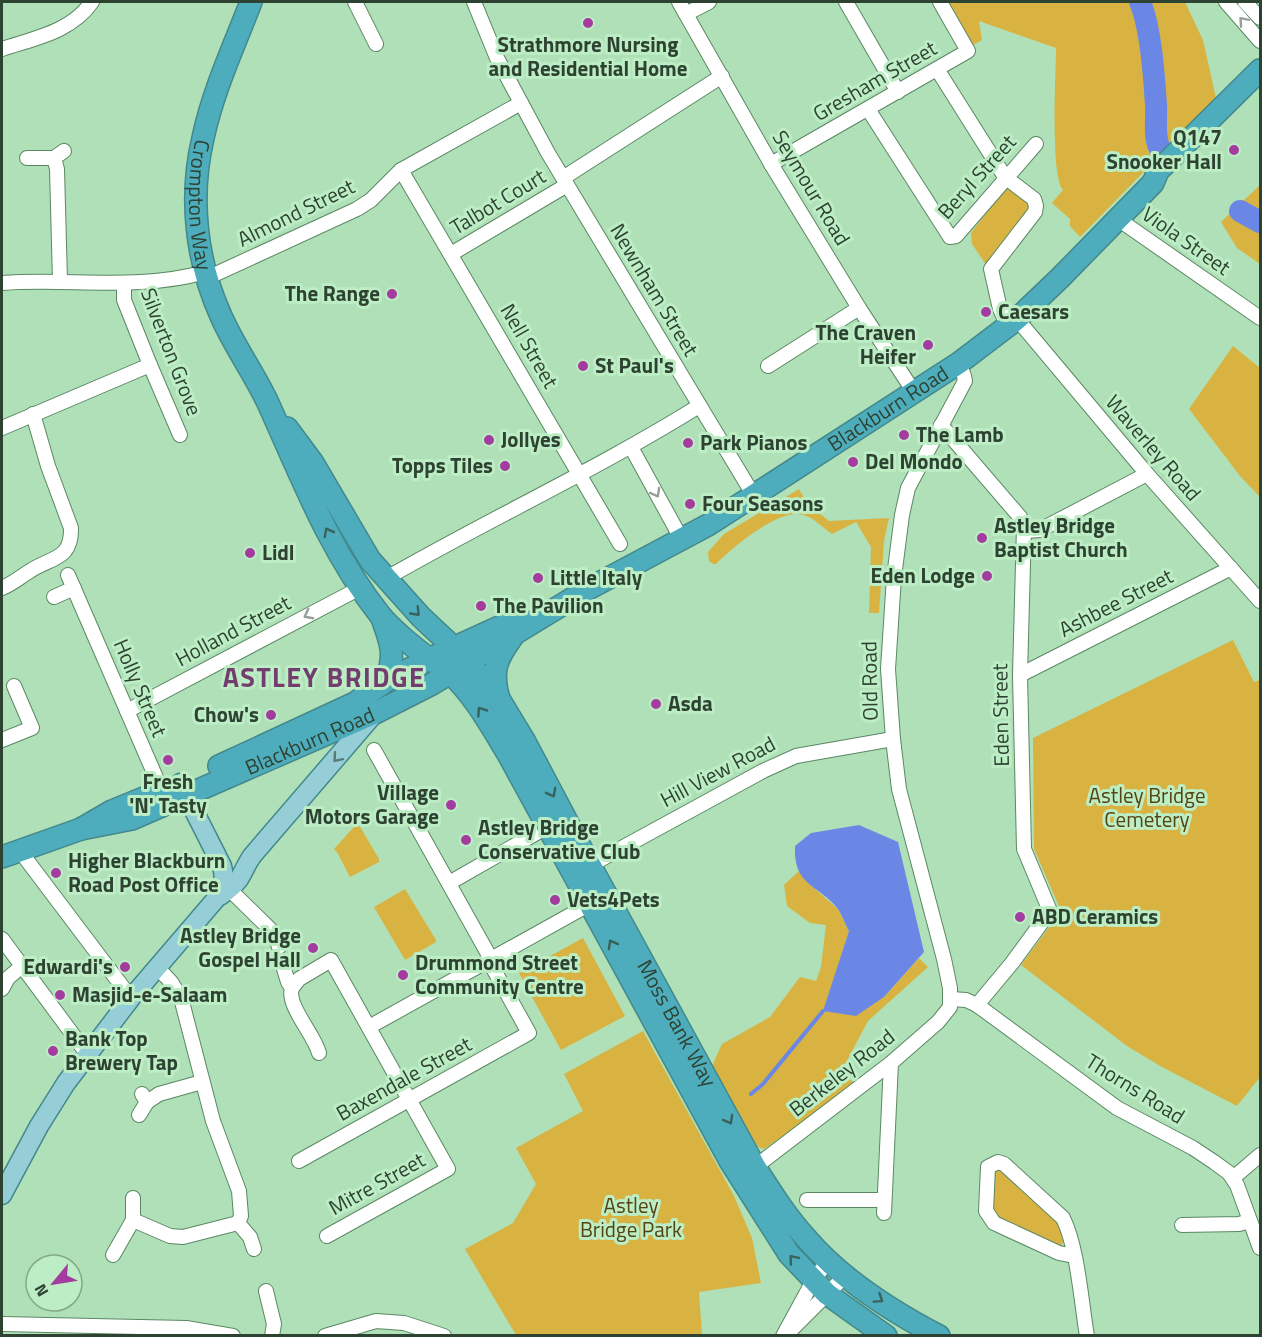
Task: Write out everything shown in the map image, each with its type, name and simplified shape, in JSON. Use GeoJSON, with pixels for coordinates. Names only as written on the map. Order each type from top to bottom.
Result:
{"type":"FeatureCollection","features":[{"type":"Feature","properties":{"kind":"highway","name":"Crompton Way"},"geometry":{"type":"LineString","coordinates":[[251,2],[202,138],[196,197],[197,222],[206,275],[220,315],[267,401],[301,480],[360,588],[382,618],[440,666]]}},
{"type":"Feature","properties":{"kind":"highway","name":"Blackburn Road"},"geometry":{"type":"LineString","coordinates":[[174,794],[355,703],[386,681],[440,666],[682,540],[959,363],[1013,323],[1118,219],[1153,183],[1158,171],[1260,70]]}},
{"type":"Feature","properties":{"kind":"highway","name":"Blackburn Road"},"geometry":{"type":"LineString","coordinates":[[1153,183],[1166,179],[1260,89]]}},
{"type":"Feature","properties":{"kind":"highway","name":"Crompton Way"},"geometry":{"type":"LineString","coordinates":[[267,401],[313,463],[365,551],[385,579],[461,654]]}},
{"type":"Feature","properties":{"kind":"highway","name":"Blackburn Road"},"geometry":{"type":"LineString","coordinates":[[461,654],[516,632],[588,589]]}},
{"type":"Feature","properties":{"kind":"highway"},"geometry":{"type":"LineString","coordinates":[[382,618],[391,644],[393,663],[386,681]]}},
{"type":"Feature","properties":{"kind":"highway"},"geometry":{"type":"LineString","coordinates":[[499,699],[495,687],[495,669],[503,650],[516,632]]}},
{"type":"Feature","properties":{"kind":"highway","name":"Moss Bank Way"},"geometry":{"type":"LineString","coordinates":[[461,654],[499,699],[525,742],[582,870],[781,1208],[805,1238],[845,1276],[921,1327],[939,1335]]}},
{"type":"Feature","properties":{"kind":"highway","name":"Blackburn Road"},"geometry":{"type":"LineString","coordinates":[[11,854],[81,829],[112,811],[174,794],[375,713],[432,684],[440,666]]}},
{"type":"Feature","properties":{"kind":"highway","name":"Moss Bank Way"},"geometry":{"type":"LineString","coordinates":[[440,666],[486,717],[547,827],[582,870],[590,904],[730,1161],[789,1254],[820,1288],[886,1335]]}},
{"type":"Feature","properties":{"kind":"highway"},"geometry":{"type":"LineString","coordinates":[[355,703],[390,691],[440,666]]}},
{"type":"Feature","properties":{"kind":"main road"},"geometry":{"type":"LineString","coordinates":[[2,1195],[39,1126],[66,1083],[131,998],[223,885],[233,869],[245,866],[375,713]]}},
{"type":"Feature","properties":{"kind":"main road"},"geometry":{"type":"LineString","coordinates":[[174,794],[223,885]]}},
{"type":"Feature","properties":{"kind":"street"},"geometry":{"type":"LineString","coordinates":[[2,50],[59,30],[77,19],[92,2]]}},
{"type":"Feature","properties":{"kind":"street"},"geometry":{"type":"LineString","coordinates":[[355,2],[376,44]]}},
{"type":"Feature","properties":{"kind":"street","name":"Newnham Street"},"geometry":{"type":"LineString","coordinates":[[474,2],[497,58],[565,182],[754,496]]}},
{"type":"Feature","properties":{"kind":"street","name":"Seymour Road"},"geometry":{"type":"LineString","coordinates":[[679,2],[771,164],[859,308],[914,392]]}},
{"type":"Feature","properties":{"kind":"street"},"geometry":{"type":"LineString","coordinates":[[686,14],[708,2]]}},
{"type":"Feature","properties":{"kind":"street"},"geometry":{"type":"LineString","coordinates":[[846,2],[898,92]]}},
{"type":"Feature","properties":{"kind":"street","name":"Gresham Street"},"geometry":{"type":"LineString","coordinates":[[771,164],[968,51],[940,2]]}},
{"type":"Feature","properties":{"kind":"street"},"geometry":{"type":"LineString","coordinates":[[1227,2],[1260,41]]}},
{"type":"Feature","properties":{"kind":"street"},"geometry":{"type":"LineString","coordinates":[[1245,2],[1260,18]]}},
{"type":"Feature","properties":{"kind":"street"},"geometry":{"type":"LineString","coordinates":[[1251,2],[1260,7]]}},
{"type":"Feature","properties":{"kind":"street"},"geometry":{"type":"LineString","coordinates":[[937,69],[1005,177]]}},
{"type":"Feature","properties":{"kind":"street","name":"Talbot Court"},"geometry":{"type":"LineString","coordinates":[[451,254],[565,182],[722,76]]}},
{"type":"Feature","properties":{"kind":"street","name":"Almond Street"},"geometry":{"type":"LineString","coordinates":[[2,283],[60,281],[124,283],[206,275],[357,209],[371,200],[401,170],[521,104]]}},
{"type":"Feature","properties":{"kind":"street","name":"Beryl Street"},"geometry":{"type":"LineString","coordinates":[[868,110],[887,142],[890,140],[950,237],[956,236],[1036,144]]}},
{"type":"Feature","properties":{"kind":"street"},"geometry":{"type":"LineString","coordinates":[[27,158],[59,155],[57,169],[60,281]]}},
{"type":"Feature","properties":{"kind":"street","name":"Nell Street"},"geometry":{"type":"LineString","coordinates":[[401,170],[620,544]]}},
{"type":"Feature","properties":{"kind":"street","name":"Waverley Road"},"geometry":{"type":"LineString","coordinates":[[1005,177],[1034,199],[1036,206],[1035,212],[991,269],[1000,309],[1260,601]]}},
{"type":"Feature","properties":{"kind":"street","name":"Viola Street"},"geometry":{"type":"LineString","coordinates":[[1118,219],[1260,318]]}},
{"type":"Feature","properties":{"kind":"street","name":"Silverton Grove"},"geometry":{"type":"LineString","coordinates":[[124,283],[124,300],[180,435]]}},
{"type":"Feature","properties":{"kind":"street"},"geometry":{"type":"LineString","coordinates":[[768,366],[859,308]]}},
{"type":"Feature","properties":{"kind":"street","name":"Old Road"},"geometry":{"type":"LineString","coordinates":[[951,1003],[944,959],[899,789],[888,669],[894,577],[908,488],[964,381],[959,363]]}},
{"type":"Feature","properties":{"kind":"street"},"geometry":{"type":"LineString","coordinates":[[2,428],[150,365]]}},
{"type":"Feature","properties":{"kind":"street"},"geometry":{"type":"LineString","coordinates":[[385,579],[428,554],[580,476],[699,406]]}},
{"type":"Feature","properties":{"kind":"street"},"geometry":{"type":"LineString","coordinates":[[2,588],[10,585],[33,568],[60,557],[68,548],[71,538],[71,528],[48,466],[33,414]]}},
{"type":"Feature","properties":{"kind":"street"},"geometry":{"type":"LineString","coordinates":[[941,425],[1020,517],[1025,531],[1040,530],[1147,474]]}},
{"type":"Feature","properties":{"kind":"street"},"geometry":{"type":"LineString","coordinates":[[631,447],[682,540]]}},
{"type":"Feature","properties":{"kind":"street","name":"Eden Street"},"geometry":{"type":"LineString","coordinates":[[978,1005],[1050,912],[1024,849],[1020,675],[1025,531]]}},
{"type":"Feature","properties":{"kind":"street","name":"Ashbee Street"},"geometry":{"type":"LineString","coordinates":[[1020,675],[1231,568]]}},
{"type":"Feature","properties":{"kind":"street","name":"Holly Street"},"geometry":{"type":"LineString","coordinates":[[68,575],[127,711],[174,794]]}},
{"type":"Feature","properties":{"kind":"street"},"geometry":{"type":"LineString","coordinates":[[54,597],[74,588]]}},
{"type":"Feature","properties":{"kind":"street","name":"Holland Street"},"geometry":{"type":"LineString","coordinates":[[127,711],[360,588]]}},
{"type":"Feature","properties":{"kind":"street"},"geometry":{"type":"LineString","coordinates":[[2,740],[32,728],[14,686]]}},
{"type":"Feature","properties":{"kind":"street","name":"Hill View Road"},"geometry":{"type":"LineString","coordinates":[[582,870],[763,771],[796,756],[893,739]]}},
{"type":"Feature","properties":{"kind":"street"},"geometry":{"type":"LineString","coordinates":[[374,750],[490,960]]}},
{"type":"Feature","properties":{"kind":"street"},"geometry":{"type":"LineString","coordinates":[[448,883],[547,827]]}},
{"type":"Feature","properties":{"kind":"street"},"geometry":{"type":"LineString","coordinates":[[11,854],[131,998]]}},
{"type":"Feature","properties":{"kind":"street"},"geometry":{"type":"LineString","coordinates":[[223,885],[274,933],[279,947]]}},
{"type":"Feature","properties":{"kind":"street"},"geometry":{"type":"LineString","coordinates":[[369,1027],[590,904]]}},
{"type":"Feature","properties":{"kind":"street"},"geometry":{"type":"LineString","coordinates":[[2,939],[88,1055]]}},
{"type":"Feature","properties":{"kind":"street"},"geometry":{"type":"LineString","coordinates":[[319,1053],[290,994],[299,979],[332,960],[409,1100]]}},
{"type":"Feature","properties":{"kind":"street","name":"Baxendale Street"},"geometry":{"type":"LineString","coordinates":[[299,1161],[529,1033],[490,960]]}},
{"type":"Feature","properties":{"kind":"street"},"geometry":{"type":"LineString","coordinates":[[4,982],[22,966]]}},
{"type":"Feature","properties":{"kind":"street"},"geometry":{"type":"LineString","coordinates":[[157,967],[171,982],[181,998],[213,1121],[239,1191],[241,1216],[238,1223]]}},
{"type":"Feature","properties":{"kind":"street"},"geometry":{"type":"LineString","coordinates":[[284,969],[292,988]]}},
{"type":"Feature","properties":{"kind":"street","name":"Thorns Road"},"geometry":{"type":"LineString","coordinates":[[951,1003],[966,1000],[978,1005],[1117,1108],[1193,1148],[1214,1162],[1233,1178],[1260,1244]]}},
{"type":"Feature","properties":{"kind":"street","name":"Berkeley Road"},"geometry":{"type":"LineString","coordinates":[[755,1167],[891,1063],[938,1022],[951,1003]]}},
{"type":"Feature","properties":{"kind":"street"},"geometry":{"type":"LineString","coordinates":[[807,1200],[884,1207],[891,1063]]}},
{"type":"Feature","properties":{"kind":"street"},"geometry":{"type":"LineString","coordinates":[[139,1115],[145,1098],[202,1082]]}},
{"type":"Feature","properties":{"kind":"street","name":"Mitre Street"},"geometry":{"type":"LineString","coordinates":[[327,1236],[448,1169],[409,1100]]}},
{"type":"Feature","properties":{"kind":"street"},"geometry":{"type":"LineString","coordinates":[[1233,1178],[1260,1155]]}},
{"type":"Feature","properties":{"kind":"street"},"geometry":{"type":"LineString","coordinates":[[1074,1256],[1059,1253],[994,1223],[988,1218],[986,1211],[988,1167],[998,1162],[1004,1164],[1063,1218],[1074,1256],[1087,1335]]}},
{"type":"Feature","properties":{"kind":"street"},"geometry":{"type":"LineString","coordinates":[[113,1255],[133,1220],[133,1198]]}},
{"type":"Feature","properties":{"kind":"street"},"geometry":{"type":"LineString","coordinates":[[133,1220],[156,1232],[177,1237],[238,1223]]}},
{"type":"Feature","properties":{"kind":"street"},"geometry":{"type":"LineString","coordinates":[[1182,1225],[1239,1224],[1250,1221]]}},
{"type":"Feature","properties":{"kind":"street"},"geometry":{"type":"LineString","coordinates":[[238,1223],[250,1236],[254,1249]]}},
{"type":"Feature","properties":{"kind":"street"},"geometry":{"type":"LineString","coordinates":[[784,1335],[820,1288],[828,1261]]}},
{"type":"Feature","properties":{"kind":"street"},"geometry":{"type":"LineString","coordinates":[[820,1288],[845,1276]]}},
{"type":"Feature","properties":{"kind":"street"},"geometry":{"type":"LineString","coordinates":[[266,1291],[274,1324],[272,1335]]}},
{"type":"Feature","properties":{"kind":"street"},"geometry":{"type":"LineString","coordinates":[[325,1335],[376,1321],[404,1323],[444,1335]]}},
{"type":"Feature","properties":{"kind":"street"},"geometry":{"type":"LineString","coordinates":[[2,1324],[151,1331],[196,1329],[232,1335]]}},
{"type":"Feature","properties":{"kind":"green space"},"geometry":{"type":"Polygon","coordinates":[[[934,2],[1185,2],[1203,40],[1216,98],[1080,237],[1070,226],[1070,219],[1052,203],[1063,190],[1056,165],[1055,145],[1056,48],[979,21],[982,40],[962,51],[934,2]]]}},
{"type":"Feature","properties":{"kind":"green space"},"geometry":{"type":"Polygon","coordinates":[[[1260,185],[1260,264],[1237,248],[1221,222],[1260,185]]]}},
{"type":"Feature","properties":{"kind":"green space"},"geometry":{"type":"Polygon","coordinates":[[[1007,186],[1029,204],[1026,216],[987,266],[972,244],[971,233],[1007,186]]]}},
{"type":"Feature","properties":{"kind":"green space"},"geometry":{"type":"Polygon","coordinates":[[[1233,346],[1260,368],[1260,497],[1240,476],[1189,409],[1233,346]]]}},
{"type":"Feature","properties":{"kind":"green space"},"geometry":{"type":"Polygon","coordinates":[[[799,489],[807,503],[829,521],[889,518],[884,541],[879,613],[869,613],[871,547],[856,522],[832,534],[809,517],[800,514],[790,515],[767,524],[732,549],[716,564],[709,561],[708,552],[724,534],[799,489]]]}},
{"type":"Feature","properties":{"kind":"green space","name":"Astley Bridge Cemetery"},"geometry":{"type":"Polygon","coordinates":[[[1233,640],[1254,682],[1260,680],[1260,1077],[1237,1106],[1127,1046],[1021,965],[1061,911],[1034,849],[1033,738],[1233,640]]]}},
{"type":"Feature","properties":{"kind":"green space"},"geometry":{"type":"Polygon","coordinates":[[[359,825],[379,862],[350,877],[334,849],[353,828],[359,825]]]}},
{"type":"Feature","properties":{"kind":"green space"},"geometry":{"type":"Polygon","coordinates":[[[799,871],[807,882],[838,909],[849,931],[824,1011],[884,997],[919,958],[928,967],[868,1021],[842,1070],[856,1086],[764,1149],[756,1146],[712,1066],[722,1044],[770,1017],[800,977],[816,981],[821,967],[826,925],[810,923],[787,906],[784,885],[799,871]]]}},
{"type":"Feature","properties":{"kind":"green space"},"geometry":{"type":"Polygon","coordinates":[[[405,889],[436,942],[405,960],[374,907],[405,889]]]}},
{"type":"Feature","properties":{"kind":"green space"},"geometry":{"type":"Polygon","coordinates":[[[583,938],[625,1016],[561,1050],[519,973],[583,938]]]}},
{"type":"Feature","properties":{"kind":"green space","name":"Astley Bridge Park"},"geometry":{"type":"Polygon","coordinates":[[[643,1031],[734,1196],[752,1238],[761,1283],[699,1292],[702,1335],[516,1335],[465,1249],[513,1223],[536,1184],[516,1148],[583,1111],[564,1074],[643,1031]]]}},
{"type":"Feature","properties":{"kind":"green space"},"geometry":{"type":"Polygon","coordinates":[[[995,1168],[1001,1169],[1058,1222],[1063,1241],[1061,1247],[998,1221],[990,1207],[995,1168]]]}},
{"type":"Feature","properties":{"kind":"water"},"geometry":{"type":"Polygon","coordinates":[[[859,825],[898,842],[924,952],[884,997],[856,1016],[823,1011],[849,931],[838,909],[802,877],[795,859],[795,846],[811,833],[859,825]]]}},
{"type":"Feature","properties":{"kind":"waterway"},"geometry":{"type":"LineString","coordinates":[[1140,2],[1147,25],[1151,52],[1156,105],[1156,135],[1161,151]]}},
{"type":"Feature","properties":{"kind":"waterway"},"geometry":{"type":"LineString","coordinates":[[1240,211],[1260,222]]}},
{"type":"Feature","properties":{"kind":"waterway"},"geometry":{"type":"LineString","coordinates":[[751,1094],[763,1084],[823,1011]]}},
{"type":"Feature","properties":{"kind":"place","name":"Strathmore Nursing and Residential Home"},"geometry":{"type":"Point","coordinates":[588,23]}},
{"type":"Feature","properties":{"kind":"place","name":"Q147 Snooker Hall"},"geometry":{"type":"Point","coordinates":[1234,150]}},
{"type":"Feature","properties":{"kind":"place","name":"The Range"},"geometry":{"type":"Point","coordinates":[392,294]}},
{"type":"Feature","properties":{"kind":"place","name":"Caesars"},"geometry":{"type":"Point","coordinates":[986,312]}},
{"type":"Feature","properties":{"kind":"place","name":"The Craven Heifer"},"geometry":{"type":"Point","coordinates":[928,345]}},
{"type":"Feature","properties":{"kind":"place","name":"St Paul's"},"geometry":{"type":"Point","coordinates":[583,366]}},
{"type":"Feature","properties":{"kind":"place","name":"The Lamb"},"geometry":{"type":"Point","coordinates":[904,435]}},
{"type":"Feature","properties":{"kind":"place","name":"Jollyes"},"geometry":{"type":"Point","coordinates":[489,440]}},
{"type":"Feature","properties":{"kind":"place","name":"Park Pianos"},"geometry":{"type":"Point","coordinates":[688,443]}},
{"type":"Feature","properties":{"kind":"place","name":"Del Mondo"},"geometry":{"type":"Point","coordinates":[853,462]}},
{"type":"Feature","properties":{"kind":"place","name":"Topps Tiles"},"geometry":{"type":"Point","coordinates":[505,466]}},
{"type":"Feature","properties":{"kind":"place","name":"Four Seasons"},"geometry":{"type":"Point","coordinates":[690,504]}},
{"type":"Feature","properties":{"kind":"place","name":"Astley Bridge Baptist Church"},"geometry":{"type":"Point","coordinates":[982,538]}},
{"type":"Feature","properties":{"kind":"place","name":"Lidl"},"geometry":{"type":"Point","coordinates":[250,553]}},
{"type":"Feature","properties":{"kind":"place","name":"Eden Lodge"},"geometry":{"type":"Point","coordinates":[987,576]}},
{"type":"Feature","properties":{"kind":"place","name":"Little Italy"},"geometry":{"type":"Point","coordinates":[538,578]}},
{"type":"Feature","properties":{"kind":"place","name":"The Pavilion"},"geometry":{"type":"Point","coordinates":[481,606]}},
{"type":"Feature","properties":{"kind":"place","name":"Asda"},"geometry":{"type":"Point","coordinates":[656,704]}},
{"type":"Feature","properties":{"kind":"place","name":"Chow's"},"geometry":{"type":"Point","coordinates":[271,715]}},
{"type":"Feature","properties":{"kind":"place","name":"Fresh 'N' Tasty"},"geometry":{"type":"Point","coordinates":[168,760]}},
{"type":"Feature","properties":{"kind":"place","name":"Village Motors Garage"},"geometry":{"type":"Point","coordinates":[451,805]}},
{"type":"Feature","properties":{"kind":"place","name":"Astley Bridge Conservative Club"},"geometry":{"type":"Point","coordinates":[466,840]}},
{"type":"Feature","properties":{"kind":"place","name":"Higher Blackburn Road Post Office"},"geometry":{"type":"Point","coordinates":[56,873]}},
{"type":"Feature","properties":{"kind":"place","name":"Vets4Pets"},"geometry":{"type":"Point","coordinates":[555,900]}},
{"type":"Feature","properties":{"kind":"place","name":"ABD Ceramics"},"geometry":{"type":"Point","coordinates":[1020,917]}},
{"type":"Feature","properties":{"kind":"place","name":"Astley Bridge Gospel Hall"},"geometry":{"type":"Point","coordinates":[313,948]}},
{"type":"Feature","properties":{"kind":"place","name":"Edwardi's"},"geometry":{"type":"Point","coordinates":[125,967]}},
{"type":"Feature","properties":{"kind":"place","name":"Drummond Street Community Centre"},"geometry":{"type":"Point","coordinates":[403,975]}},
{"type":"Feature","properties":{"kind":"place","name":"Masjid-e-Salaam"},"geometry":{"type":"Point","coordinates":[60,995]}},
{"type":"Feature","properties":{"kind":"place","name":"Bank Top Brewery Tap"},"geometry":{"type":"Point","coordinates":[53,1051]}},
{"type":"Feature","properties":{"kind":"district","name":"ASTLEY BRIDGE"},"geometry":{"type":"Point","coordinates":[324,678]}}]}
